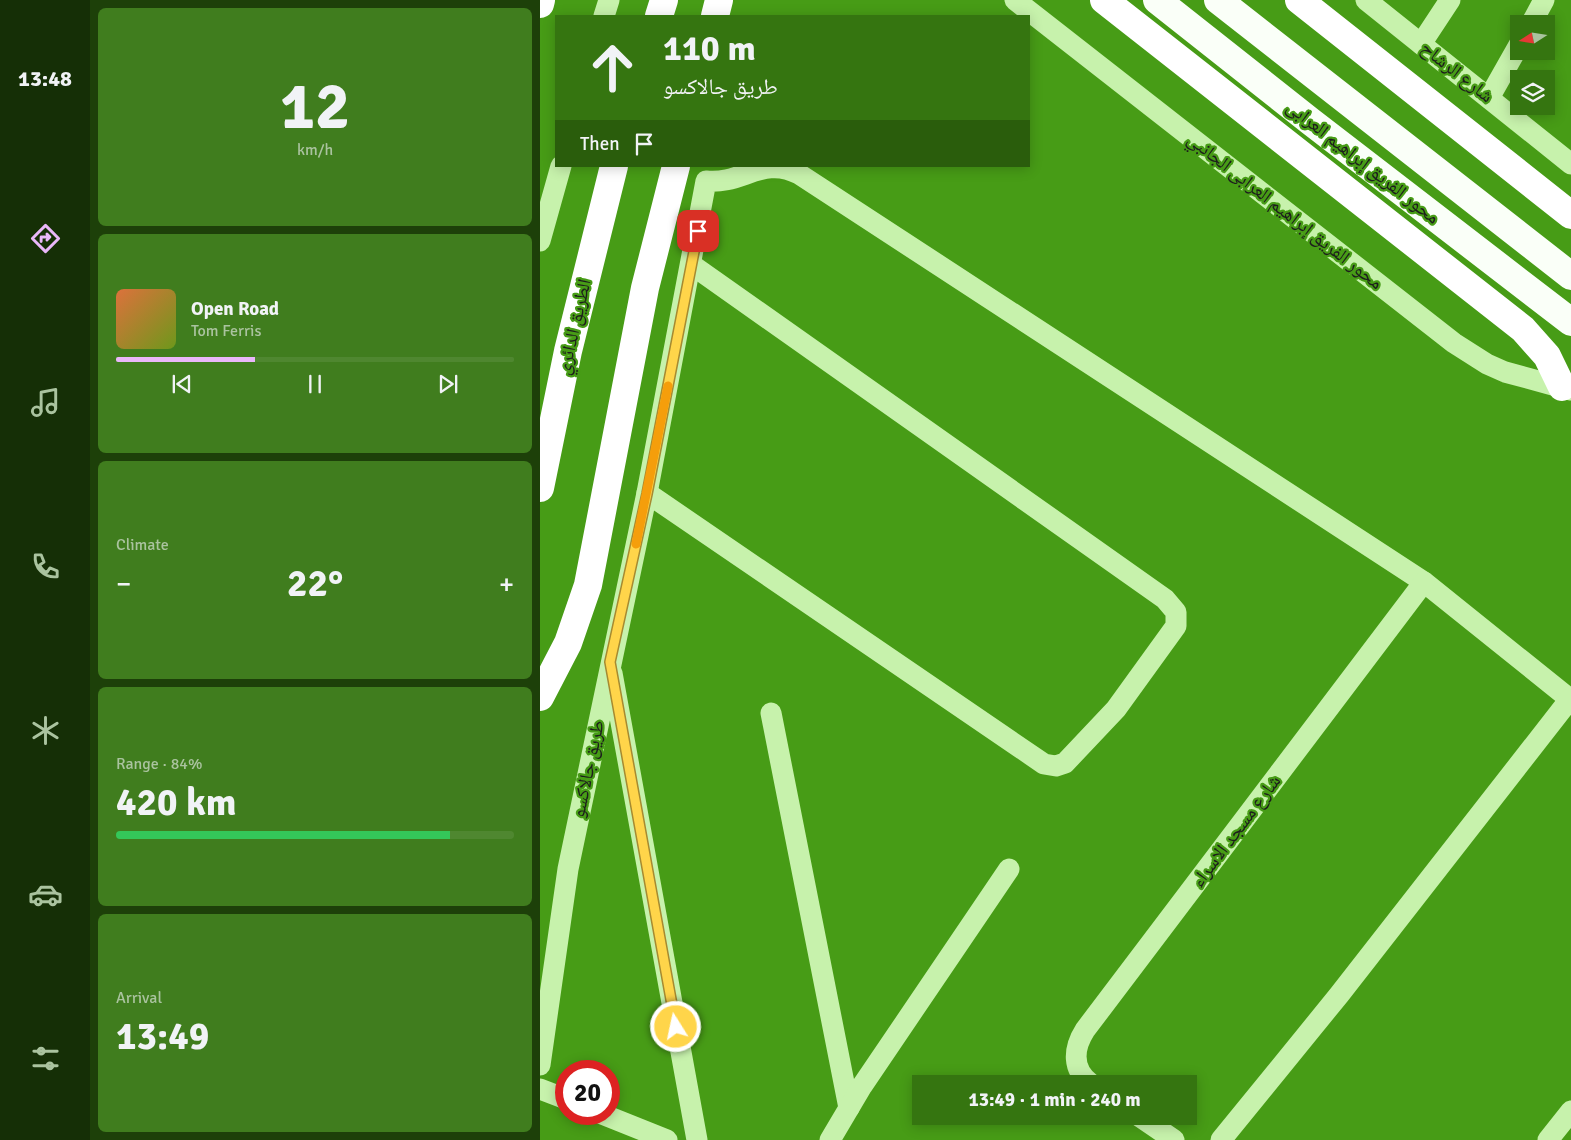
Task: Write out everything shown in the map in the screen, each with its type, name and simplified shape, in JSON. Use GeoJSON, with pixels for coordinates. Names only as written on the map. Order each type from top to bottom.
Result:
{"type":"FeatureCollection","features":[{"type":"Feature","properties":{"kind":"highway"},"geometry":{"type":"LineString","coordinates":[[540,4],[541,0]]}},
{"type":"Feature","properties":{"kind":"highway"},"geometry":{"type":"LineString","coordinates":[[659,15],[664,0]]}},
{"type":"Feature","properties":{"kind":"highway"},"geometry":{"type":"LineString","coordinates":[[715,15],[719,0]]}},
{"type":"Feature","properties":{"kind":"highway"},"geometry":{"type":"LineString","coordinates":[[1104,0],[1523,329],[1546,356],[1566,389]]}},
{"type":"Feature","properties":{"kind":"highway"},"geometry":{"type":"LineString","coordinates":[[1299,0],[1571,215]]}},
{"type":"Feature","properties":{"kind":"highway","name":"الطريق الدائري"},"geometry":{"type":"LineString","coordinates":[[540,488],[568,352],[614,167]]}},
{"type":"Feature","properties":{"kind":"highway"},"geometry":{"type":"LineString","coordinates":[[540,697],[568,643],[588,585],[645,288],[676,167]]}},
{"type":"Feature","properties":{"kind":"main road","name":"محور الفريق إبراهيم العرابى"},"geometry":{"type":"LineString","coordinates":[[1157,0],[1310,122],[1571,322]]}},
{"type":"Feature","properties":{"kind":"main road","name":"محور الفريق إبراهيم العرابى"},"geometry":{"type":"LineString","coordinates":[[1218,0],[1571,276]]}},
{"type":"Feature","properties":{"kind":"street"},"geometry":{"type":"LineString","coordinates":[[604,15],[609,0]]}},
{"type":"Feature","properties":{"kind":"street","name":"محور الفريق إبراهيم العرابى الجانبي"},"geometry":{"type":"LineString","coordinates":[[1015,0],[1454,343],[1487,364],[1505,372],[1566,389]]}},
{"type":"Feature","properties":{"kind":"street","name":"شارع الرشاح"},"geometry":{"type":"LineString","coordinates":[[1366,0],[1571,164]]}},
{"type":"Feature","properties":{"kind":"street"},"geometry":{"type":"LineString","coordinates":[[1421,44],[1450,0]]}},
{"type":"Feature","properties":{"kind":"street"},"geometry":{"type":"LineString","coordinates":[[1536,15],[1544,0]]}},
{"type":"Feature","properties":{"kind":"street"},"geometry":{"type":"LineString","coordinates":[[1489,98],[1511,60]]}},
{"type":"Feature","properties":{"kind":"street"},"geometry":{"type":"LineString","coordinates":[[540,241],[561,167]]}},
{"type":"Feature","properties":{"kind":"street","name":"طريق جالاكسو"},"geometry":{"type":"LineString","coordinates":[[540,1065],[568,870],[610,662],[647,494],[692,265],[706,180],[733,180],[767,167],[789,168],[1424,582]]}},
{"type":"Feature","properties":{"kind":"street"},"geometry":{"type":"LineString","coordinates":[[647,494],[1044,764],[1056,766],[1065,763],[1116,709],[1176,626],[1176,612],[1165,599],[692,265]]}},
{"type":"Feature","properties":{"kind":"street"},"geometry":{"type":"LineString","coordinates":[[1222,1140],[1570,700],[1424,582]]}},
{"type":"Feature","properties":{"kind":"street","name":"شارع مسجد الاسراء"},"geometry":{"type":"LineString","coordinates":[[1081,1075],[1076,1061],[1078,1044],[1085,1030],[1424,582]]}},
{"type":"Feature","properties":{"kind":"street"},"geometry":{"type":"LineString","coordinates":[[610,662],[697,1140]]}},
{"type":"Feature","properties":{"kind":"street"},"geometry":{"type":"LineString","coordinates":[[771,713],[849,1108]]}},
{"type":"Feature","properties":{"kind":"street"},"geometry":{"type":"LineString","coordinates":[[830,1140],[849,1108],[1010,869]]}},
{"type":"Feature","properties":{"kind":"street"},"geometry":{"type":"LineString","coordinates":[[540,1088],[555,1094]]}},
{"type":"Feature","properties":{"kind":"street"},"geometry":{"type":"LineString","coordinates":[[1548,1140],[1571,1111]]}},
{"type":"Feature","properties":{"kind":"street"},"geometry":{"type":"LineString","coordinates":[[620,1121],[667,1140]]}},
{"type":"Feature","properties":{"kind":"street"},"geometry":{"type":"LineString","coordinates":[[1152,1125],[1174,1140]]}},
{"type":"Feature","properties":{"kind":"slow traffic"},"geometry":{"type":"LineString","coordinates":[[636,544],[668,386]]}},
{"type":"Feature","properties":{"kind":"route"},"geometry":{"type":"LineString","coordinates":[[676,1027],[610,662],[647,494],[698,231]]}}]}
